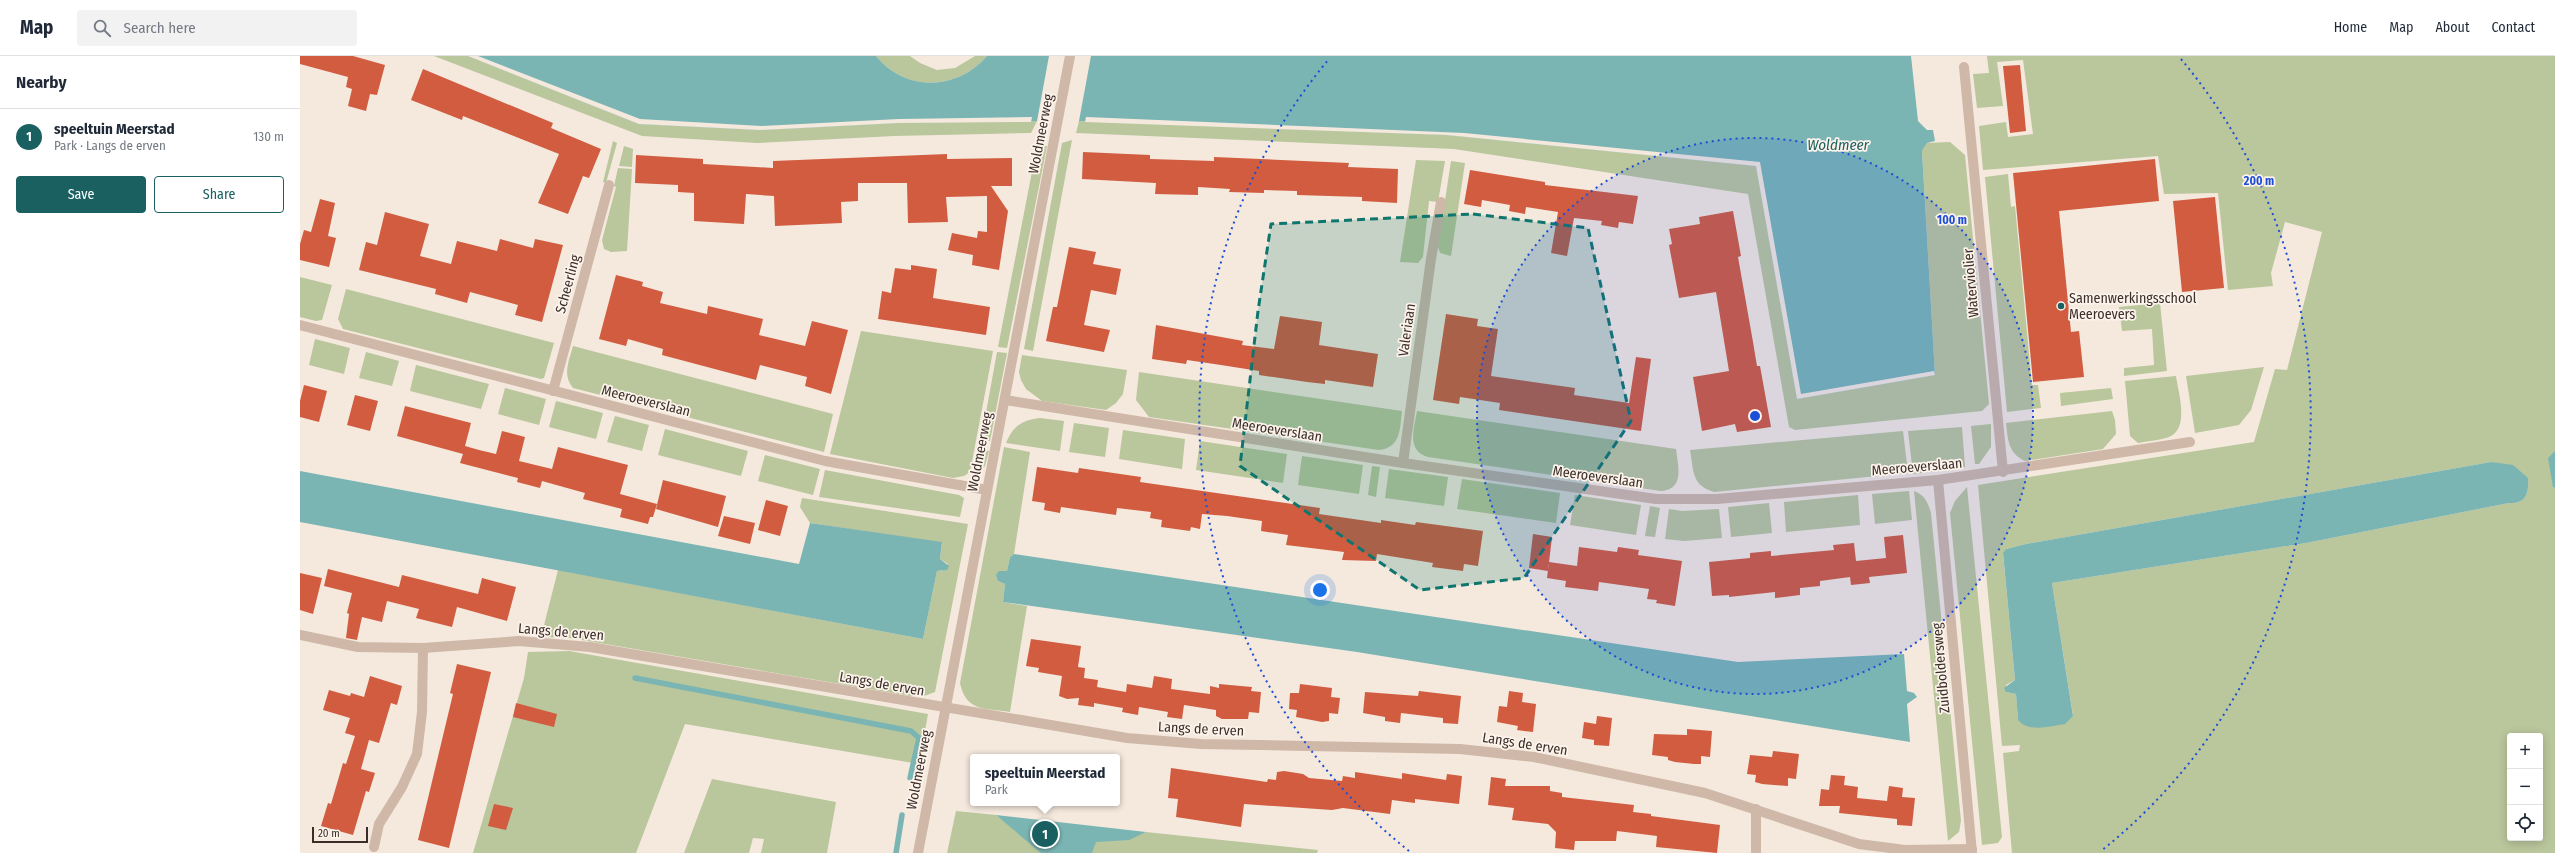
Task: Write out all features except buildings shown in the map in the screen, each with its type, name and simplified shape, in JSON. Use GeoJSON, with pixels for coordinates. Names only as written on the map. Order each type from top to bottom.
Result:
{"type":"FeatureCollection","features":[{"type":"Feature","properties":{"kind":"street","name":"Woldmeerweg"},"geometry":{"type":"LineString","coordinates":[[918,853],[1070,56]]}},
{"type":"Feature","properties":{"kind":"street","name":"Waterviolier"},"geometry":{"type":"LineString","coordinates":[[1964,67],[2003,472]]}},
{"type":"Feature","properties":{"kind":"street","name":"Scheerling"},"geometry":{"type":"LineString","coordinates":[[553,391],[609,184]]}},
{"type":"Feature","properties":{"kind":"street","name":"Valeriaan"},"geometry":{"type":"LineString","coordinates":[[1403,463],[1431,259],[1441,202]]}},
{"type":"Feature","properties":{"kind":"street","name":"Meeroeverslaan"},"geometry":{"type":"LineString","coordinates":[[300,325],[825,461],[987,490]]}},
{"type":"Feature","properties":{"kind":"street","name":"Meeroeverslaan"},"geometry":{"type":"LineString","coordinates":[[1004,400],[1403,463],[1656,499],[1717,499],[1938,480],[2003,472],[2190,442]]}},
{"type":"Feature","properties":{"kind":"street","name":"Zuidboldersweg"},"geometry":{"type":"LineString","coordinates":[[1938,480],[1972,851]]}},
{"type":"Feature","properties":{"kind":"street","name":"Langs de erven"},"geometry":{"type":"LineString","coordinates":[[300,635],[358,647],[423,648],[519,641],[590,647],[1127,738],[1201,744],[1460,748],[1534,757],[1705,793],[1859,844],[1905,850],[1972,851]]}},
{"type":"Feature","properties":{"kind":"street"},"geometry":{"type":"LineString","coordinates":[[374,847],[379,824],[402,787],[417,754],[422,712],[423,648]]}},
{"type":"Feature","properties":{"kind":"street"},"geometry":{"type":"LineString","coordinates":[[1756,809],[1756,853]]}},
{"type":"Feature","properties":{"kind":"highlighted area"},"geometry":{"type":"Polygon","coordinates":[[[1473,214],[1588,228],[1631,421],[1524,578],[1420,590],[1240,466],[1258,311],[1271,224],[1473,214]]]}},
{"type":"Feature","properties":{"kind":"green space"},"geometry":{"type":"Polygon","coordinates":[[[434,56],[468,56],[639,124],[760,130],[898,123],[1037,121],[1031,133],[894,136],[757,143],[642,136],[434,56]]]}},
{"type":"Feature","properties":{"kind":"green space"},"geometry":{"type":"Polygon","coordinates":[[[876,56],[910,56],[920,63],[937,70],[955,68],[975,56],[987,56],[975,68],[961,76],[946,81],[931,83],[916,81],[901,76],[888,68],[876,56]]]}},
{"type":"Feature","properties":{"kind":"green space"},"geometry":{"type":"Polygon","coordinates":[[[1987,56],[2555,56],[2555,451],[2553,487],[2555,488],[2555,853],[2012,853],[2003,753],[2019,751],[2020,745],[2002,746],[1978,485],[2254,442],[2275,369],[2287,370],[2322,232],[2285,222],[2271,273],[2273,286],[2228,290],[2218,193],[2164,194],[2158,156],[1983,170],[1979,126],[2006,122],[2008,137],[2033,134],[2023,60],[1997,62],[2003,106],[1977,108],[1973,74],[1989,73],[1987,56]],[[2491,462],[2026,544],[2006,549],[2003,554],[2015,680],[2006,685],[2006,692],[2016,694],[2018,720],[2073,715],[2052,583],[2306,543],[2515,503],[2523,500],[2525,497],[2528,489],[2528,478],[2491,462]]]}},
{"type":"Feature","properties":{"kind":"green space"},"geometry":{"type":"Polygon","coordinates":[[[1079,121],[1447,135],[1756,166],[1797,399],[1935,375],[1922,151],[1927,143],[1950,142],[1965,155],[1989,404],[1982,411],[1795,430],[1789,427],[1748,194],[1454,149],[1076,133],[1079,121]]]}},
{"type":"Feature","properties":{"kind":"green space"},"geometry":{"type":"Polygon","coordinates":[[[1072,140],[1033,351],[1024,349],[1062,143],[1072,140]]]}},
{"type":"Feature","properties":{"kind":"green space"},"geometry":{"type":"Polygon","coordinates":[[[613,141],[617,143],[606,183],[603,182],[613,141]]]}},
{"type":"Feature","properties":{"kind":"green space"},"geometry":{"type":"Polygon","coordinates":[[[624,146],[633,149],[632,167],[619,166],[624,146]]]}},
{"type":"Feature","properties":{"kind":"green space"},"geometry":{"type":"Polygon","coordinates":[[[1037,146],[1047,146],[1007,348],[998,347],[1037,146]]]}},
{"type":"Feature","properties":{"kind":"green space"},"geometry":{"type":"Polygon","coordinates":[[[1416,160],[1445,161],[1438,202],[1429,201],[1423,257],[1418,263],[1400,262],[1416,160]]]}},
{"type":"Feature","properties":{"kind":"green space"},"geometry":{"type":"Polygon","coordinates":[[[1451,161],[1465,163],[1451,256],[1440,253],[1438,247],[1451,161]]]}},
{"type":"Feature","properties":{"kind":"green space"},"geometry":{"type":"Polygon","coordinates":[[[618,168],[632,169],[627,251],[611,252],[604,249],[602,240],[616,187],[614,186],[618,168]]]}},
{"type":"Feature","properties":{"kind":"green space"},"geometry":{"type":"Polygon","coordinates":[[[2008,174],[2011,207],[2015,206],[2032,385],[2038,385],[2041,408],[2007,412],[1985,177],[2008,174]]]}},
{"type":"Feature","properties":{"kind":"green space"},"geometry":{"type":"Polygon","coordinates":[[[300,277],[332,285],[322,320],[316,321],[300,317],[300,277]]]}},
{"type":"Feature","properties":{"kind":"green space"},"geometry":{"type":"Polygon","coordinates":[[[346,289],[554,343],[544,378],[541,379],[343,329],[338,319],[346,289]]]}},
{"type":"Feature","properties":{"kind":"green space"},"geometry":{"type":"Polygon","coordinates":[[[2160,303],[2167,371],[2124,376],[2124,368],[2154,365],[2152,329],[2122,331],[2119,307],[2160,303]]]}},
{"type":"Feature","properties":{"kind":"green space"},"geometry":{"type":"Polygon","coordinates":[[[861,331],[993,351],[970,472],[964,476],[953,478],[830,454],[861,331]]]}},
{"type":"Feature","properties":{"kind":"green space"},"geometry":{"type":"Polygon","coordinates":[[[315,339],[350,348],[344,374],[309,365],[315,339]]]}},
{"type":"Feature","properties":{"kind":"green space"},"geometry":{"type":"Polygon","coordinates":[[[573,346],[833,414],[824,452],[573,388],[568,378],[567,368],[573,346]]]}},
{"type":"Feature","properties":{"kind":"green space"},"geometry":{"type":"Polygon","coordinates":[[[366,352],[399,361],[392,386],[359,378],[366,352]]]}},
{"type":"Feature","properties":{"kind":"green space"},"geometry":{"type":"Polygon","coordinates":[[[997,352],[1007,353],[990,441],[981,440],[997,352]]]}},
{"type":"Feature","properties":{"kind":"green space"},"geometry":{"type":"Polygon","coordinates":[[[1022,355],[1127,370],[1123,394],[1116,403],[1106,410],[1042,401],[1026,389],[1021,380],[1019,372],[1022,355]]]}},
{"type":"Feature","properties":{"kind":"green space"},"geometry":{"type":"Polygon","coordinates":[[[416,365],[489,384],[481,409],[410,391],[416,365]]]}},
{"type":"Feature","properties":{"kind":"green space"},"geometry":{"type":"Polygon","coordinates":[[[2264,367],[2251,410],[2239,425],[2195,433],[2186,376],[2264,367]]]}},
{"type":"Feature","properties":{"kind":"green space"},"geometry":{"type":"Polygon","coordinates":[[[1139,372],[1402,411],[1400,430],[1392,445],[1379,450],[1149,417],[1136,400],[1139,372]]]}},
{"type":"Feature","properties":{"kind":"green space"},"geometry":{"type":"Polygon","coordinates":[[[2176,376],[2181,406],[2178,429],[2174,434],[2167,438],[2138,443],[2130,436],[2125,381],[2176,376]]]}},
{"type":"Feature","properties":{"kind":"green space"},"geometry":{"type":"Polygon","coordinates":[[[505,388],[546,399],[539,425],[498,414],[505,388]]]}},
{"type":"Feature","properties":{"kind":"green space"},"geometry":{"type":"Polygon","coordinates":[[[2111,388],[2113,399],[2061,406],[2060,393],[2111,388]]]}},
{"type":"Feature","properties":{"kind":"green space"},"geometry":{"type":"Polygon","coordinates":[[[556,401],[603,413],[596,439],[549,427],[556,401]]]}},
{"type":"Feature","properties":{"kind":"green space"},"geometry":{"type":"Polygon","coordinates":[[[1417,411],[1676,449],[1678,469],[1677,481],[1674,486],[1661,491],[1428,457],[1421,454],[1414,444],[1413,431],[1417,411]]]}},
{"type":"Feature","properties":{"kind":"green space"},"geometry":{"type":"Polygon","coordinates":[[[2112,411],[2115,420],[2116,434],[2103,449],[2025,461],[2019,458],[2012,450],[2007,435],[2006,423],[2112,411]]]}},
{"type":"Feature","properties":{"kind":"green space"},"geometry":{"type":"Polygon","coordinates":[[[615,416],[649,425],[642,451],[607,442],[615,416]]]}},
{"type":"Feature","properties":{"kind":"green space"},"geometry":{"type":"Polygon","coordinates":[[[1040,418],[1064,421],[1060,451],[1006,443],[1015,428],[1023,422],[1040,418]]]}},
{"type":"Feature","properties":{"kind":"green space"},"geometry":{"type":"Polygon","coordinates":[[[1074,423],[1109,428],[1105,457],[1069,452],[1074,423]]]}},
{"type":"Feature","properties":{"kind":"green space"},"geometry":{"type":"Polygon","coordinates":[[[1991,424],[1991,447],[1979,464],[1975,464],[1971,426],[1991,424]]]}},
{"type":"Feature","properties":{"kind":"green space"},"geometry":{"type":"Polygon","coordinates":[[[1962,427],[1965,467],[1913,474],[1908,431],[1962,427]]]}},
{"type":"Feature","properties":{"kind":"green space"},"geometry":{"type":"Polygon","coordinates":[[[665,429],[748,451],[741,476],[658,455],[665,429]]]}},
{"type":"Feature","properties":{"kind":"green space"},"geometry":{"type":"Polygon","coordinates":[[[1123,430],[1185,439],[1182,469],[1119,459],[1123,430]]]}},
{"type":"Feature","properties":{"kind":"green space"},"geometry":{"type":"Polygon","coordinates":[[[1903,431],[1908,473],[1714,492],[1707,489],[1697,481],[1693,471],[1690,450],[1903,431]]]}},
{"type":"Feature","properties":{"kind":"green space"},"geometry":{"type":"Polygon","coordinates":[[[1200,441],[1287,454],[1283,483],[1196,470],[1200,441]]]}},
{"type":"Feature","properties":{"kind":"green space"},"geometry":{"type":"Polygon","coordinates":[[[1004,447],[1030,452],[1014,554],[1010,557],[1007,571],[998,581],[1005,584],[1003,602],[1027,606],[1010,712],[985,709],[972,704],[963,692],[960,683],[1004,447]]]}},
{"type":"Feature","properties":{"kind":"green space"},"geometry":{"type":"Polygon","coordinates":[[[979,450],[989,451],[985,466],[974,477],[979,450]]]}},
{"type":"Feature","properties":{"kind":"green space"},"geometry":{"type":"Polygon","coordinates":[[[765,455],[820,469],[813,495],[758,481],[765,455]]]}},
{"type":"Feature","properties":{"kind":"green space"},"geometry":{"type":"Polygon","coordinates":[[[1302,456],[1363,465],[1359,494],[1298,485],[1302,456]]]}},
{"type":"Feature","properties":{"kind":"green space"},"geometry":{"type":"Polygon","coordinates":[[[1372,466],[1380,467],[1376,497],[1368,495],[1372,466]]]}},
{"type":"Feature","properties":{"kind":"green space"},"geometry":{"type":"Polygon","coordinates":[[[1389,469],[1448,477],[1444,506],[1385,498],[1389,469]]]}},
{"type":"Feature","properties":{"kind":"green space"},"geometry":{"type":"Polygon","coordinates":[[[825,470],[959,495],[964,498],[960,517],[819,497],[825,470]]]}},
{"type":"Feature","properties":{"kind":"green space"},"geometry":{"type":"Polygon","coordinates":[[[1462,479],[1560,493],[1556,523],[1457,509],[1462,479]]]}},
{"type":"Feature","properties":{"kind":"green space"},"geometry":{"type":"Polygon","coordinates":[[[1967,487],[2002,837],[1998,843],[1982,845],[1950,513],[1955,501],[1967,487]]]}},
{"type":"Feature","properties":{"kind":"green space"},"geometry":{"type":"Polygon","coordinates":[[[1909,491],[1912,520],[1875,524],[1872,494],[1909,491]]]}},
{"type":"Feature","properties":{"kind":"green space"},"geometry":{"type":"Polygon","coordinates":[[[1914,491],[1926,500],[1931,513],[1961,821],[1959,832],[1948,841],[1914,491]]]}},
{"type":"Feature","properties":{"kind":"green space"},"geometry":{"type":"Polygon","coordinates":[[[1575,495],[1641,505],[1636,535],[1570,525],[1575,495]]]}},
{"type":"Feature","properties":{"kind":"green space"},"geometry":{"type":"Polygon","coordinates":[[[1858,495],[1860,525],[1786,532],[1784,502],[1858,495]]]}},
{"type":"Feature","properties":{"kind":"green space"},"geometry":{"type":"Polygon","coordinates":[[[802,498],[968,524],[935,692],[924,696],[911,696],[570,638],[541,637],[558,570],[923,639],[937,571],[942,571],[948,564],[940,559],[942,543],[810,523],[800,507],[802,498]]]}},
{"type":"Feature","properties":{"kind":"green space"},"geometry":{"type":"Polygon","coordinates":[[[1769,503],[1772,533],[1731,537],[1728,507],[1769,503]]]}},
{"type":"Feature","properties":{"kind":"green space"},"geometry":{"type":"Polygon","coordinates":[[[1650,506],[1660,508],[1655,537],[1645,536],[1650,506]]]}},
{"type":"Feature","properties":{"kind":"green space"},"geometry":{"type":"Polygon","coordinates":[[[1669,509],[1682,511],[1719,509],[1722,538],[1684,541],[1665,539],[1669,509]]]}},
{"type":"Feature","properties":{"kind":"green space"},"geometry":{"type":"Polygon","coordinates":[[[569,651],[928,714],[919,764],[685,724],[636,853],[473,853],[524,678],[528,652],[569,651]]]}},
{"type":"Feature","properties":{"kind":"green space"},"geometry":{"type":"Polygon","coordinates":[[[712,779],[836,802],[827,853],[761,853],[764,839],[753,838],[749,853],[684,853],[712,779]]]}},
{"type":"Feature","properties":{"kind":"green space"},"geometry":{"type":"Polygon","coordinates":[[[956,811],[996,815],[1001,819],[1141,834],[1146,832],[1318,850],[1317,853],[947,853],[956,811]]]}},
{"type":"Feature","properties":{"kind":"water"},"geometry":{"type":"Polygon","coordinates":[[[468,56],[876,56],[888,68],[901,76],[916,81],[931,83],[946,81],[961,76],[975,68],[987,56],[1049,56],[1037,121],[898,123],[760,130],[639,124],[468,56]]]}},
{"type":"Feature","properties":{"kind":"water","name":"Woldmeer"},"geometry":{"type":"Polygon","coordinates":[[[1091,56],[1911,56],[1918,121],[1927,130],[1933,130],[1935,141],[1927,143],[1922,151],[1935,375],[1797,399],[1756,166],[1447,135],[1079,121],[1091,56]]]}},
{"type":"Feature","properties":{"kind":"water"},"geometry":{"type":"Polygon","coordinates":[[[2555,451],[2555,488],[2553,487],[2548,458],[2555,451]]]}},
{"type":"Feature","properties":{"kind":"water"},"geometry":{"type":"Polygon","coordinates":[[[2491,462],[2513,465],[2528,478],[2528,489],[2523,500],[2515,503],[2306,543],[2052,583],[2073,716],[2065,724],[2040,728],[2028,726],[2018,720],[2016,694],[2006,692],[2004,688],[2015,680],[2003,553],[2006,549],[2026,544],[2491,462]]]}},
{"type":"Feature","properties":{"kind":"water"},"geometry":{"type":"Polygon","coordinates":[[[300,471],[799,564],[810,523],[942,542],[940,559],[949,566],[947,570],[937,571],[923,639],[300,522],[300,471]]]}},
{"type":"Feature","properties":{"kind":"water"},"geometry":{"type":"Polygon","coordinates":[[[1014,554],[1738,662],[1904,654],[1907,691],[1914,693],[1917,697],[1907,704],[1910,742],[1357,652],[1003,602],[1005,584],[998,581],[996,575],[999,571],[1007,571],[1010,557],[1014,554]]]}},
{"type":"Feature","properties":{"kind":"water"},"geometry":{"type":"Polygon","coordinates":[[[996,815],[1146,832],[1129,840],[1096,842],[1092,853],[1041,853],[996,815]]]}},
{"type":"Feature","properties":{"kind":"pier"},"geometry":{"type":"Polygon","coordinates":[[[468,56],[478,56],[640,119],[761,126],[899,119],[1032,117],[1031,122],[898,123],[760,130],[639,124],[468,56]]]}},
{"type":"Feature","properties":{"kind":"pier"},"geometry":{"type":"Polygon","coordinates":[[[1086,117],[1464,133],[1760,162],[1801,394],[1934,371],[1935,375],[1797,399],[1756,166],[1447,135],[1085,122],[1086,117]]]}},
{"type":"Feature","properties":{"kind":"waterway"},"geometry":{"type":"LineString","coordinates":[[635,678],[911,731],[919,738],[910,778]]}},
{"type":"Feature","properties":{"kind":"waterway"},"geometry":{"type":"LineString","coordinates":[[896,853],[902,815]]}},
{"type":"Feature","properties":{"kind":"place","name":"Samenwerkingsschool Meeroevers"},"geometry":{"type":"Point","coordinates":[2061,306]}},
{"type":"Feature","properties":{"kind":"place","name":"speeltuin Meerstad"},"geometry":{"type":"Point","coordinates":[1045,834]}}]}
